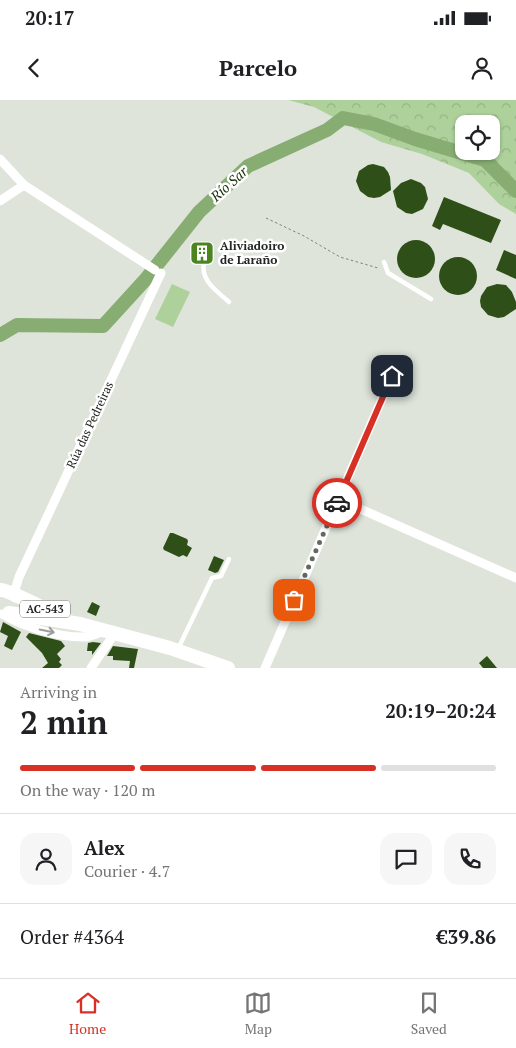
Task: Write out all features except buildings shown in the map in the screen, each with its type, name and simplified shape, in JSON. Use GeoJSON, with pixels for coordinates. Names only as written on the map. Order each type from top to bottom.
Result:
{"type":"FeatureCollection","features":[{"type":"Feature","properties":{"kind":"main road","name":"AC-543"},"geometry":{"type":"LineString","coordinates":[[7,605],[177,650],[228,668]]}},
{"type":"Feature","properties":{"kind":"street"},"geometry":{"type":"LineString","coordinates":[[0,159],[24,185],[0,201]]}},
{"type":"Feature","properties":{"kind":"street","name":"Rúa das Pedreiras"},"geometry":{"type":"LineString","coordinates":[[7,605],[158,272],[146,266],[24,185]]}},
{"type":"Feature","properties":{"kind":"street"},"geometry":{"type":"LineString","coordinates":[[265,668],[392,376]]}},
{"type":"Feature","properties":{"kind":"street"},"geometry":{"type":"LineString","coordinates":[[338,499],[516,578]]}},
{"type":"Feature","properties":{"kind":"street","name":"Rúa das Pedreiras"},"geometry":{"type":"LineString","coordinates":[[7,605],[19,577]]}},
{"type":"Feature","properties":{"kind":"street"},"geometry":{"type":"LineString","coordinates":[[7,605],[33,628],[64,635],[85,637],[111,632]]}},
{"type":"Feature","properties":{"kind":"street"},"geometry":{"type":"LineString","coordinates":[[91,668],[111,632]]}},
{"type":"Feature","properties":{"kind":"lane"},"geometry":{"type":"LineString","coordinates":[[204,262],[202,269],[206,280],[229,302]]}},
{"type":"Feature","properties":{"kind":"lane"},"geometry":{"type":"LineString","coordinates":[[384,262],[388,273],[431,299]]}},
{"type":"Feature","properties":{"kind":"lane"},"geometry":{"type":"LineString","coordinates":[[177,650],[212,578],[221,576],[228,559]]}},
{"type":"Feature","properties":{"kind":"path"},"geometry":{"type":"LineString","coordinates":[[266,218],[304,236],[340,257],[387,270]]}},
{"type":"Feature","properties":{"kind":"green space"},"geometry":{"type":"Polygon","coordinates":[[[288,100],[516,100],[516,214],[499,204],[469,173],[422,154],[381,142],[314,107],[288,100]]]}},
{"type":"Feature","properties":{"kind":"green space"},"geometry":{"type":"Polygon","coordinates":[[[172,284],[190,292],[173,327],[155,319],[172,284]]]}},
{"type":"Feature","properties":{"kind":"waterway","name":"Río Sar"},"geometry":{"type":"LineString","coordinates":[[0,335],[17,325],[103,326],[145,280],[199,212],[248,166],[327,130],[343,118],[374,124],[415,139],[485,160],[516,191]]}},
{"type":"Feature","properties":{"kind":"way so far"},"geometry":{"type":"LineString","coordinates":[[294,600],[337,503]]}},
{"type":"Feature","properties":{"kind":"place","name":"Aliviadoiro de Laraño"},"geometry":{"type":"Point","coordinates":[202,253]}},
{"type":"Feature","properties":{"kind":"route"},"geometry":{"type":"LineString","coordinates":[[337,503],[392,376]]}}]}
